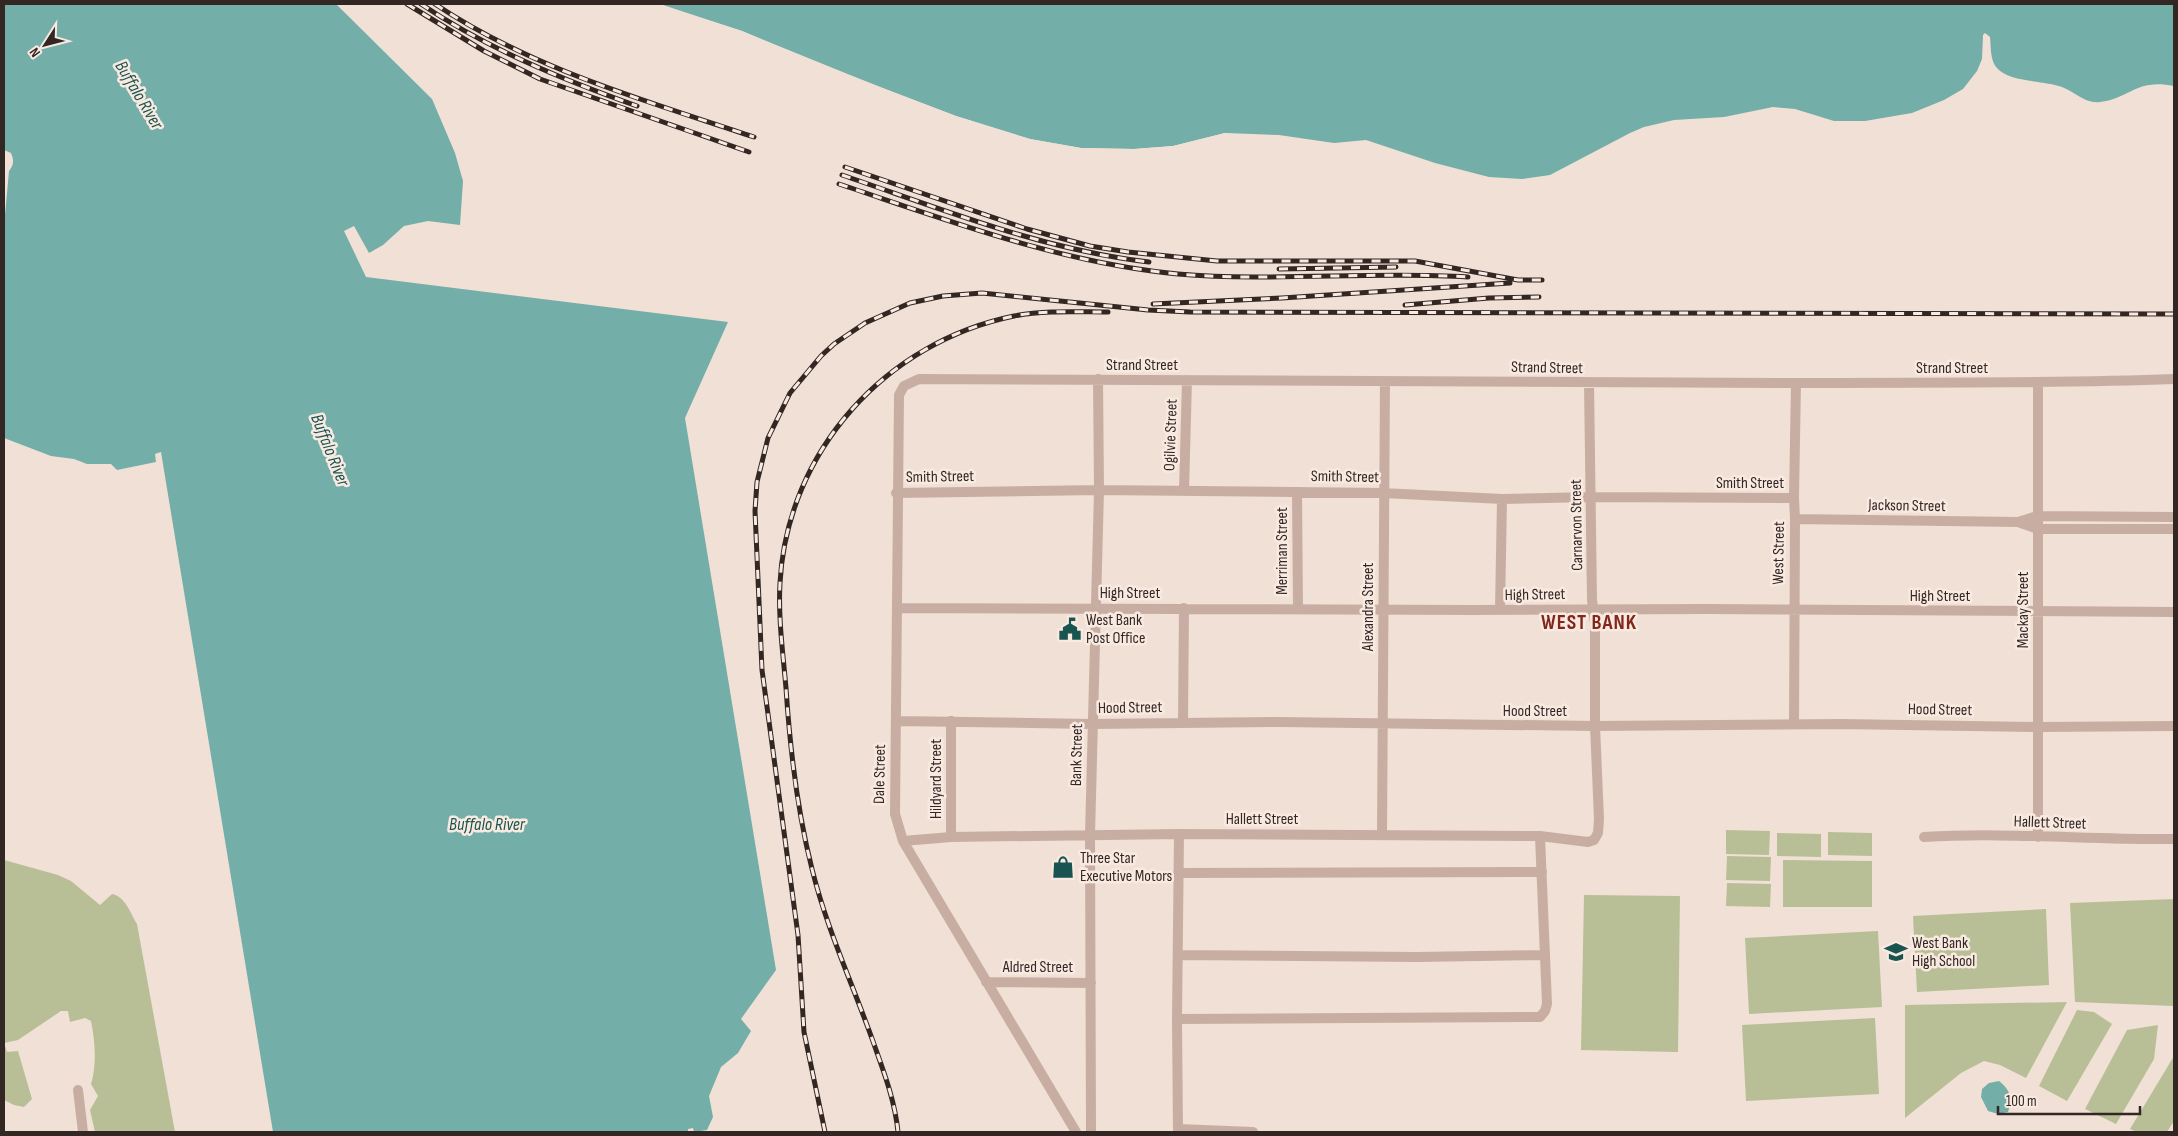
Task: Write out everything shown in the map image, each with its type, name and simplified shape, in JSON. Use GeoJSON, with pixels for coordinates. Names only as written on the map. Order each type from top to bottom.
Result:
{"type":"FeatureCollection","features":[{"type":"Feature","properties":{"kind":"street","name":"Strand Street"},"geometry":{"type":"LineString","coordinates":[[919,379],[1385,380],[1589,383],[2038,383],[2174,379]]}},
{"type":"Feature","properties":{"kind":"street","name":"Dale Street"},"geometry":{"type":"LineString","coordinates":[[919,379],[904,386],[899,396],[896,493],[897,608],[894,806],[903,841],[1076,1132]]}},
{"type":"Feature","properties":{"kind":"street","name":"Bank Street"},"geometry":{"type":"LineString","coordinates":[[1091,1132],[1090,835],[1099,490],[1098,379]]}},
{"type":"Feature","properties":{"kind":"street","name":"Ogilvie Street"},"geometry":{"type":"LineString","coordinates":[[1184,491],[1187,380]]}},
{"type":"Feature","properties":{"kind":"street","name":"Alexandra Street"},"geometry":{"type":"LineString","coordinates":[[1382,835],[1385,380]]}},
{"type":"Feature","properties":{"kind":"street","name":"West Street"},"geometry":{"type":"LineString","coordinates":[[1794,724],[1796,382]]}},
{"type":"Feature","properties":{"kind":"street","name":"Carnarvon Street"},"geometry":{"type":"LineString","coordinates":[[1589,383],[1592,600],[1594,609],[1598,815]]}},
{"type":"Feature","properties":{"kind":"street","name":"Mackay Street"},"geometry":{"type":"LineString","coordinates":[[2038,383],[2038,837]]}},
{"type":"Feature","properties":{"kind":"street","name":"Smith Street"},"geometry":{"type":"LineString","coordinates":[[896,493],[1099,490],[1383,493],[1502,498],[1794,498]]}},
{"type":"Feature","properties":{"kind":"street","name":"Merriman Street"},"geometry":{"type":"LineString","coordinates":[[1297,492],[1298,609]]}},
{"type":"Feature","properties":{"kind":"street"},"geometry":{"type":"LineString","coordinates":[[1500,610],[1502,498]]}},
{"type":"Feature","properties":{"kind":"street","name":"Jackson Street"},"geometry":{"type":"LineString","coordinates":[[1795,519],[2018,522],[2037,516],[2174,517]]}},
{"type":"Feature","properties":{"kind":"street","name":"Jackson Street"},"geometry":{"type":"LineString","coordinates":[[2018,522],[2038,529],[2174,529]]}},
{"type":"Feature","properties":{"kind":"street","name":"High Street"},"geometry":{"type":"LineString","coordinates":[[897,608],[2039,610],[2174,612]]}},
{"type":"Feature","properties":{"kind":"street"},"geometry":{"type":"LineString","coordinates":[[1182,721],[1184,608]]}},
{"type":"Feature","properties":{"kind":"street","name":"Hood Street"},"geometry":{"type":"LineString","coordinates":[[896,721],[1092,724],[1182,721],[1595,726],[1794,724],[2038,727],[2174,726]]}},
{"type":"Feature","properties":{"kind":"street","name":"Hildyard Street"},"geometry":{"type":"LineString","coordinates":[[950,721],[950,837]]}},
{"type":"Feature","properties":{"kind":"street","name":"Hallett Street"},"geometry":{"type":"LineString","coordinates":[[903,841],[950,837],[1179,834],[1540,836],[1592,841],[1598,833],[1598,815]]}},
{"type":"Feature","properties":{"kind":"street"},"geometry":{"type":"LineString","coordinates":[[1179,834],[1178,1131],[1253,1132]]}},
{"type":"Feature","properties":{"kind":"street","name":"Hallett Street"},"geometry":{"type":"LineString","coordinates":[[1924,837],[1969,834],[2174,839]]}},
{"type":"Feature","properties":{"kind":"street"},"geometry":{"type":"LineString","coordinates":[[1177,1019],[1539,1018],[1547,1007],[1540,836]]}},
{"type":"Feature","properties":{"kind":"street"},"geometry":{"type":"LineString","coordinates":[[1178,873],[1542,872]]}},
{"type":"Feature","properties":{"kind":"street"},"geometry":{"type":"LineString","coordinates":[[1179,955],[1545,955]]}},
{"type":"Feature","properties":{"kind":"street","name":"Aldred Street"},"geometry":{"type":"LineString","coordinates":[[986,982],[1091,983]]}},
{"type":"Feature","properties":{"kind":"street"},"geometry":{"type":"LineString","coordinates":[[78,1090],[83,1132]]}},
{"type":"Feature","properties":{"kind":"green space"},"geometry":{"type":"Polygon","coordinates":[[[1726,830],[1770,831],[1769,855],[1726,854],[1726,830]]]}},
{"type":"Feature","properties":{"kind":"green space"},"geometry":{"type":"Polygon","coordinates":[[[1828,832],[1872,833],[1872,856],[1828,855],[1828,832]]]}},
{"type":"Feature","properties":{"kind":"green space"},"geometry":{"type":"Polygon","coordinates":[[[1777,833],[1821,834],[1821,857],[1777,856],[1777,833]]]}},
{"type":"Feature","properties":{"kind":"green space"},"geometry":{"type":"Polygon","coordinates":[[[1727,856],[1771,857],[1770,881],[1726,880],[1727,856]]]}},
{"type":"Feature","properties":{"kind":"green space"},"geometry":{"type":"Polygon","coordinates":[[[4,860],[58,875],[71,881],[100,905],[112,894],[121,898],[127,906],[137,924],[175,1132],[95,1132],[90,1110],[98,1096],[91,1084],[95,1052],[91,1021],[85,1018],[70,1022],[68,1011],[61,1011],[18,1040],[4,1043],[4,860]]]}},
{"type":"Feature","properties":{"kind":"green space"},"geometry":{"type":"Polygon","coordinates":[[[1783,860],[1872,861],[1872,907],[1783,907],[1783,860]]]}},
{"type":"Feature","properties":{"kind":"green space"},"geometry":{"type":"Polygon","coordinates":[[[1727,883],[1771,884],[1770,907],[1726,906],[1727,883]]]}},
{"type":"Feature","properties":{"kind":"green space"},"geometry":{"type":"Polygon","coordinates":[[[1584,895],[1680,896],[1678,1052],[1581,1050],[1584,895]]]}},
{"type":"Feature","properties":{"kind":"green space"},"geometry":{"type":"Polygon","coordinates":[[[2174,899],[2174,1006],[2075,1002],[2070,903],[2174,899]]]}},
{"type":"Feature","properties":{"kind":"green space"},"geometry":{"type":"Polygon","coordinates":[[[2046,909],[2049,985],[1917,992],[1913,916],[2046,909]]]}},
{"type":"Feature","properties":{"kind":"green space"},"geometry":{"type":"Polygon","coordinates":[[[1878,931],[1882,1007],[1749,1014],[1745,938],[1878,931]]]}},
{"type":"Feature","properties":{"kind":"green space"},"geometry":{"type":"Polygon","coordinates":[[[2067,1002],[2026,1078],[2000,1065],[1984,1061],[1961,1073],[1905,1118],[1905,1005],[2067,1002]]]}},
{"type":"Feature","properties":{"kind":"green space"},"geometry":{"type":"Polygon","coordinates":[[[2077,1010],[2094,1012],[2112,1024],[2067,1101],[2039,1086],[2077,1010]]]}},
{"type":"Feature","properties":{"kind":"green space"},"geometry":{"type":"Polygon","coordinates":[[[1875,1018],[1879,1094],[1746,1101],[1742,1025],[1875,1018]]]}},
{"type":"Feature","properties":{"kind":"green space"},"geometry":{"type":"Polygon","coordinates":[[[2158,1025],[2154,1059],[2116,1124],[2085,1109],[2127,1030],[2158,1025]]]}},
{"type":"Feature","properties":{"kind":"green space"},"geometry":{"type":"Polygon","coordinates":[[[4,1043],[7,1052],[18,1051],[32,1099],[24,1107],[4,1100],[4,1043]]]}},
{"type":"Feature","properties":{"kind":"green space"},"geometry":{"type":"Polygon","coordinates":[[[2174,1056],[2174,1121],[2167,1132],[2137,1132],[2130,1129],[2174,1056]]]}},
{"type":"Feature","properties":{"kind":"water","name":"Buffalo River"},"geometry":{"type":"Polygon","coordinates":[[[4,4],[336,4],[432,99],[455,153],[463,181],[460,225],[428,221],[404,226],[383,245],[369,253],[354,226],[344,231],[366,277],[728,322],[685,418],[776,970],[741,1019],[751,1031],[738,1053],[721,1067],[709,1096],[713,1117],[707,1130],[694,1132],[693,1128],[688,1129],[688,1132],[273,1132],[161,452],[155,454],[156,462],[117,470],[111,464],[87,464],[74,459],[51,456],[4,438],[4,226],[9,171],[13,165],[13,160],[11,153],[4,150],[4,4]]]}},
{"type":"Feature","properties":{"kind":"water"},"geometry":{"type":"Polygon","coordinates":[[[660,4],[2174,4],[2174,86],[2161,84],[2142,86],[2110,100],[2090,101],[2062,87],[2018,79],[2002,72],[1994,64],[1990,37],[1985,33],[1983,35],[1982,59],[1977,71],[1963,89],[1944,100],[1912,113],[1865,121],[1834,121],[1795,109],[1773,107],[1724,117],[1674,120],[1644,127],[1630,133],[1550,175],[1522,179],[1489,177],[1435,163],[1366,140],[1334,143],[1279,135],[1225,133],[1173,146],[1134,149],[1081,148],[1030,139],[956,116],[810,60],[742,31],[660,4]]]}},
{"type":"Feature","properties":{"kind":"water"},"geometry":{"type":"Polygon","coordinates":[[[1999,1081],[2010,1094],[2010,1102],[2008,1112],[1998,1114],[1988,1111],[1981,1097],[1982,1089],[1989,1083],[1999,1081]]]}},
{"type":"Feature","properties":{"kind":"pier"},"geometry":{"type":"Polygon","coordinates":[[[657,4],[742,31],[956,116],[1030,139],[1081,148],[1134,149],[1173,146],[1225,133],[1234,134],[1235,136],[1199,141],[1173,148],[1134,152],[1081,150],[1030,141],[956,118],[886,92],[741,33],[657,4]]]}},
{"type":"Feature","properties":{"kind":"railway"},"geometry":{"type":"LineString","coordinates":[[407,4],[484,51],[540,79],[749,152]]}},
{"type":"Feature","properties":{"kind":"railway"},"geometry":{"type":"LineString","coordinates":[[421,4],[472,35],[526,62],[637,106]]}},
{"type":"Feature","properties":{"kind":"railway"},"geometry":{"type":"LineString","coordinates":[[435,4],[472,27],[550,65],[630,96],[754,137]]}},
{"type":"Feature","properties":{"kind":"railway"},"geometry":{"type":"LineString","coordinates":[[845,167],[1027,229],[1090,246],[1128,252],[1217,261],[1415,261],[1518,280],[1542,280]]}},
{"type":"Feature","properties":{"kind":"railway"},"geometry":{"type":"LineString","coordinates":[[842,175],[993,227],[1070,248],[1149,262]]}},
{"type":"Feature","properties":{"kind":"railway"},"geometry":{"type":"LineString","coordinates":[[839,184],[1006,239],[1091,260],[1134,268],[1178,274],[1250,277],[1396,275],[1468,277]]}},
{"type":"Feature","properties":{"kind":"railway"},"geometry":{"type":"LineString","coordinates":[[1279,269],[1396,267]]}},
{"type":"Feature","properties":{"kind":"railway"},"geometry":{"type":"LineString","coordinates":[[1153,304],[1282,298],[1510,283]]}},
{"type":"Feature","properties":{"kind":"railway"},"geometry":{"type":"LineString","coordinates":[[825,1132],[804,1032],[798,935],[762,670],[755,511],[757,482],[768,438],[790,393],[821,356],[834,344],[865,323],[910,303],[943,296],[982,293],[1148,310],[1190,312],[2174,314]]}},
{"type":"Feature","properties":{"kind":"railway"},"geometry":{"type":"LineString","coordinates":[[1405,305],[1489,298],[1539,297]]}},
{"type":"Feature","properties":{"kind":"railway"},"geometry":{"type":"LineString","coordinates":[[898,1132],[895,1110],[886,1078],[818,892],[802,824],[792,757],[780,622],[780,583],[787,535],[802,489],[823,447],[852,410],[886,377],[924,350],[967,330],[1014,316],[1049,312],[1108,312]]}},
{"type":"Feature","properties":{"kind":"place","name":"West Bank Post Office"},"geometry":{"type":"Point","coordinates":[1070,629]}},
{"type":"Feature","properties":{"kind":"place","name":"Three Star Executive Motors"},"geometry":{"type":"Point","coordinates":[1063,867]}},
{"type":"Feature","properties":{"kind":"place","name":"West Bank High School"},"geometry":{"type":"Point","coordinates":[1896,952]}},
{"type":"Feature","properties":{"kind":"district","name":"WEST BANK"},"geometry":{"type":"Point","coordinates":[1589,622]}}]}
